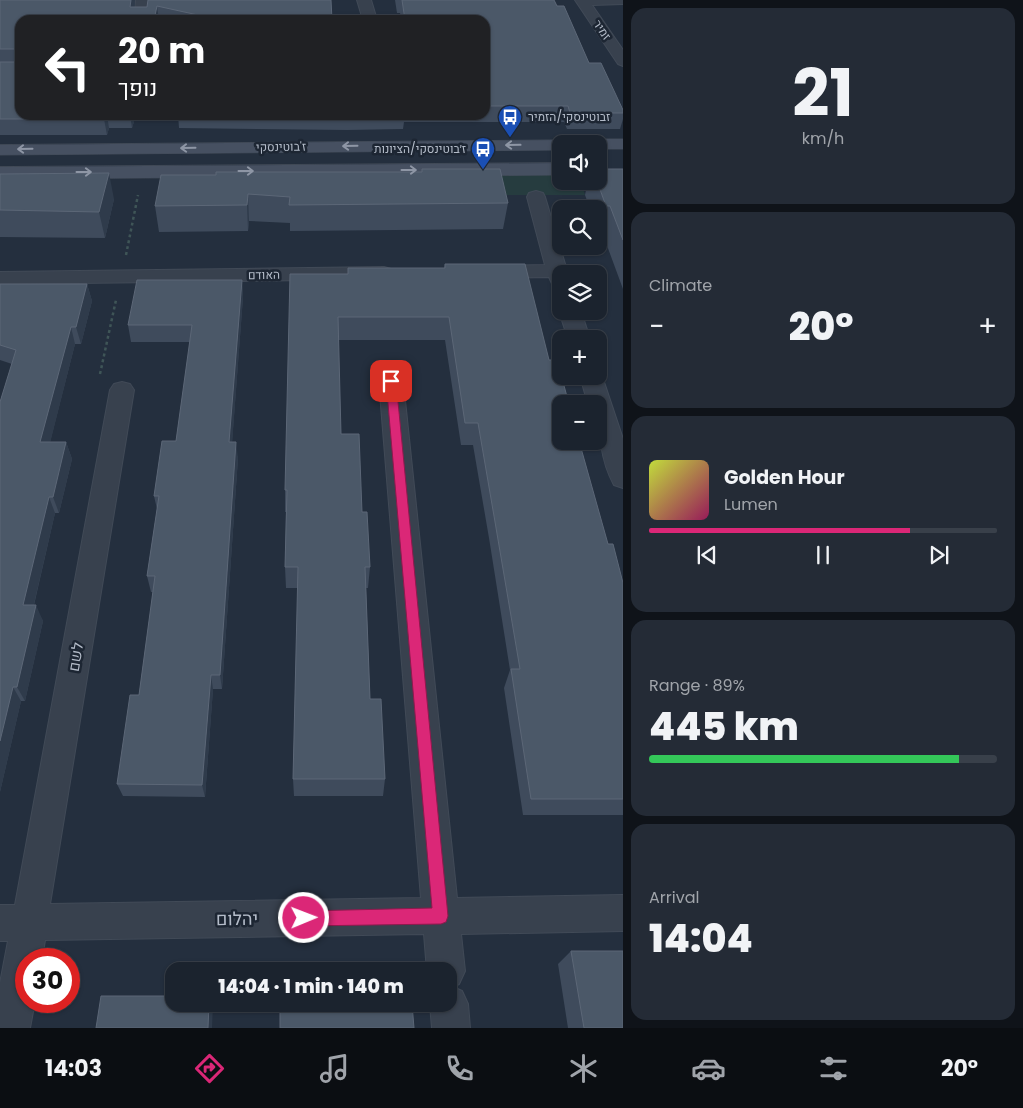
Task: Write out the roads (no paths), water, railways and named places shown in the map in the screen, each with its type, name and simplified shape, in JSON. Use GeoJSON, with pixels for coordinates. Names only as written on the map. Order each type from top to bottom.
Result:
{"type":"FeatureCollection","features":[{"type":"Feature","properties":{"kind":"street"},"geometry":{"type":"LineString","coordinates":[[142,15],[143,0]]}},
{"type":"Feature","properties":{"kind":"street"},"geometry":{"type":"LineString","coordinates":[[364,0],[368,15]]}},
{"type":"Feature","properties":{"kind":"street"},"geometry":{"type":"LineString","coordinates":[[582,0],[623,0]]}},
{"type":"Feature","properties":{"kind":"street","name":"זמיר"},"geometry":{"type":"LineString","coordinates":[[582,0],[623,61]]}},
{"type":"Feature","properties":{"kind":"street"},"geometry":{"type":"LineString","coordinates":[[607,144],[623,144]]}},
{"type":"Feature","properties":{"kind":"street","name":"ז'בוטינסקי"},"geometry":{"type":"LineString","coordinates":[[0,150],[552,145]]}},
{"type":"Feature","properties":{"kind":"street","name":"ז'בוטינסקי"},"geometry":{"type":"LineString","coordinates":[[0,173],[552,169]]}},
{"type":"Feature","properties":{"kind":"street"},"geometry":{"type":"LineString","coordinates":[[536,197],[556,265]]}},
{"type":"Feature","properties":{"kind":"street"},"geometry":{"type":"LineString","coordinates":[[468,272],[552,277]]}},
{"type":"Feature","properties":{"kind":"street","name":"האודם"},"geometry":{"type":"LineString","coordinates":[[0,278],[399,273]]}},
{"type":"Feature","properties":{"kind":"street"},"geometry":{"type":"LineString","coordinates":[[391,381],[445,962]]}},
{"type":"Feature","properties":{"kind":"street"},"geometry":{"type":"LineString","coordinates":[[594,385],[623,478]]}},
{"type":"Feature","properties":{"kind":"street","name":"לשם"},"geometry":{"type":"LineString","coordinates":[[11,1028],[15,923],[122,390]]}},
{"type":"Feature","properties":{"kind":"street","name":"יהלום"},"geometry":{"type":"LineString","coordinates":[[15,923],[623,913]]}},
{"type":"Feature","properties":{"kind":"street"},"geometry":{"type":"LineString","coordinates":[[450,1012],[451,1028]]}},
{"type":"Feature","properties":{"kind":"place","name":"זבוטינסקי/הזמיר"},"geometry":{"type":"Point","coordinates":[510,138]}},
{"type":"Feature","properties":{"kind":"place","name":"ז׳בוטינסקי/הציונות"},"geometry":{"type":"Point","coordinates":[483,170]}}]}
